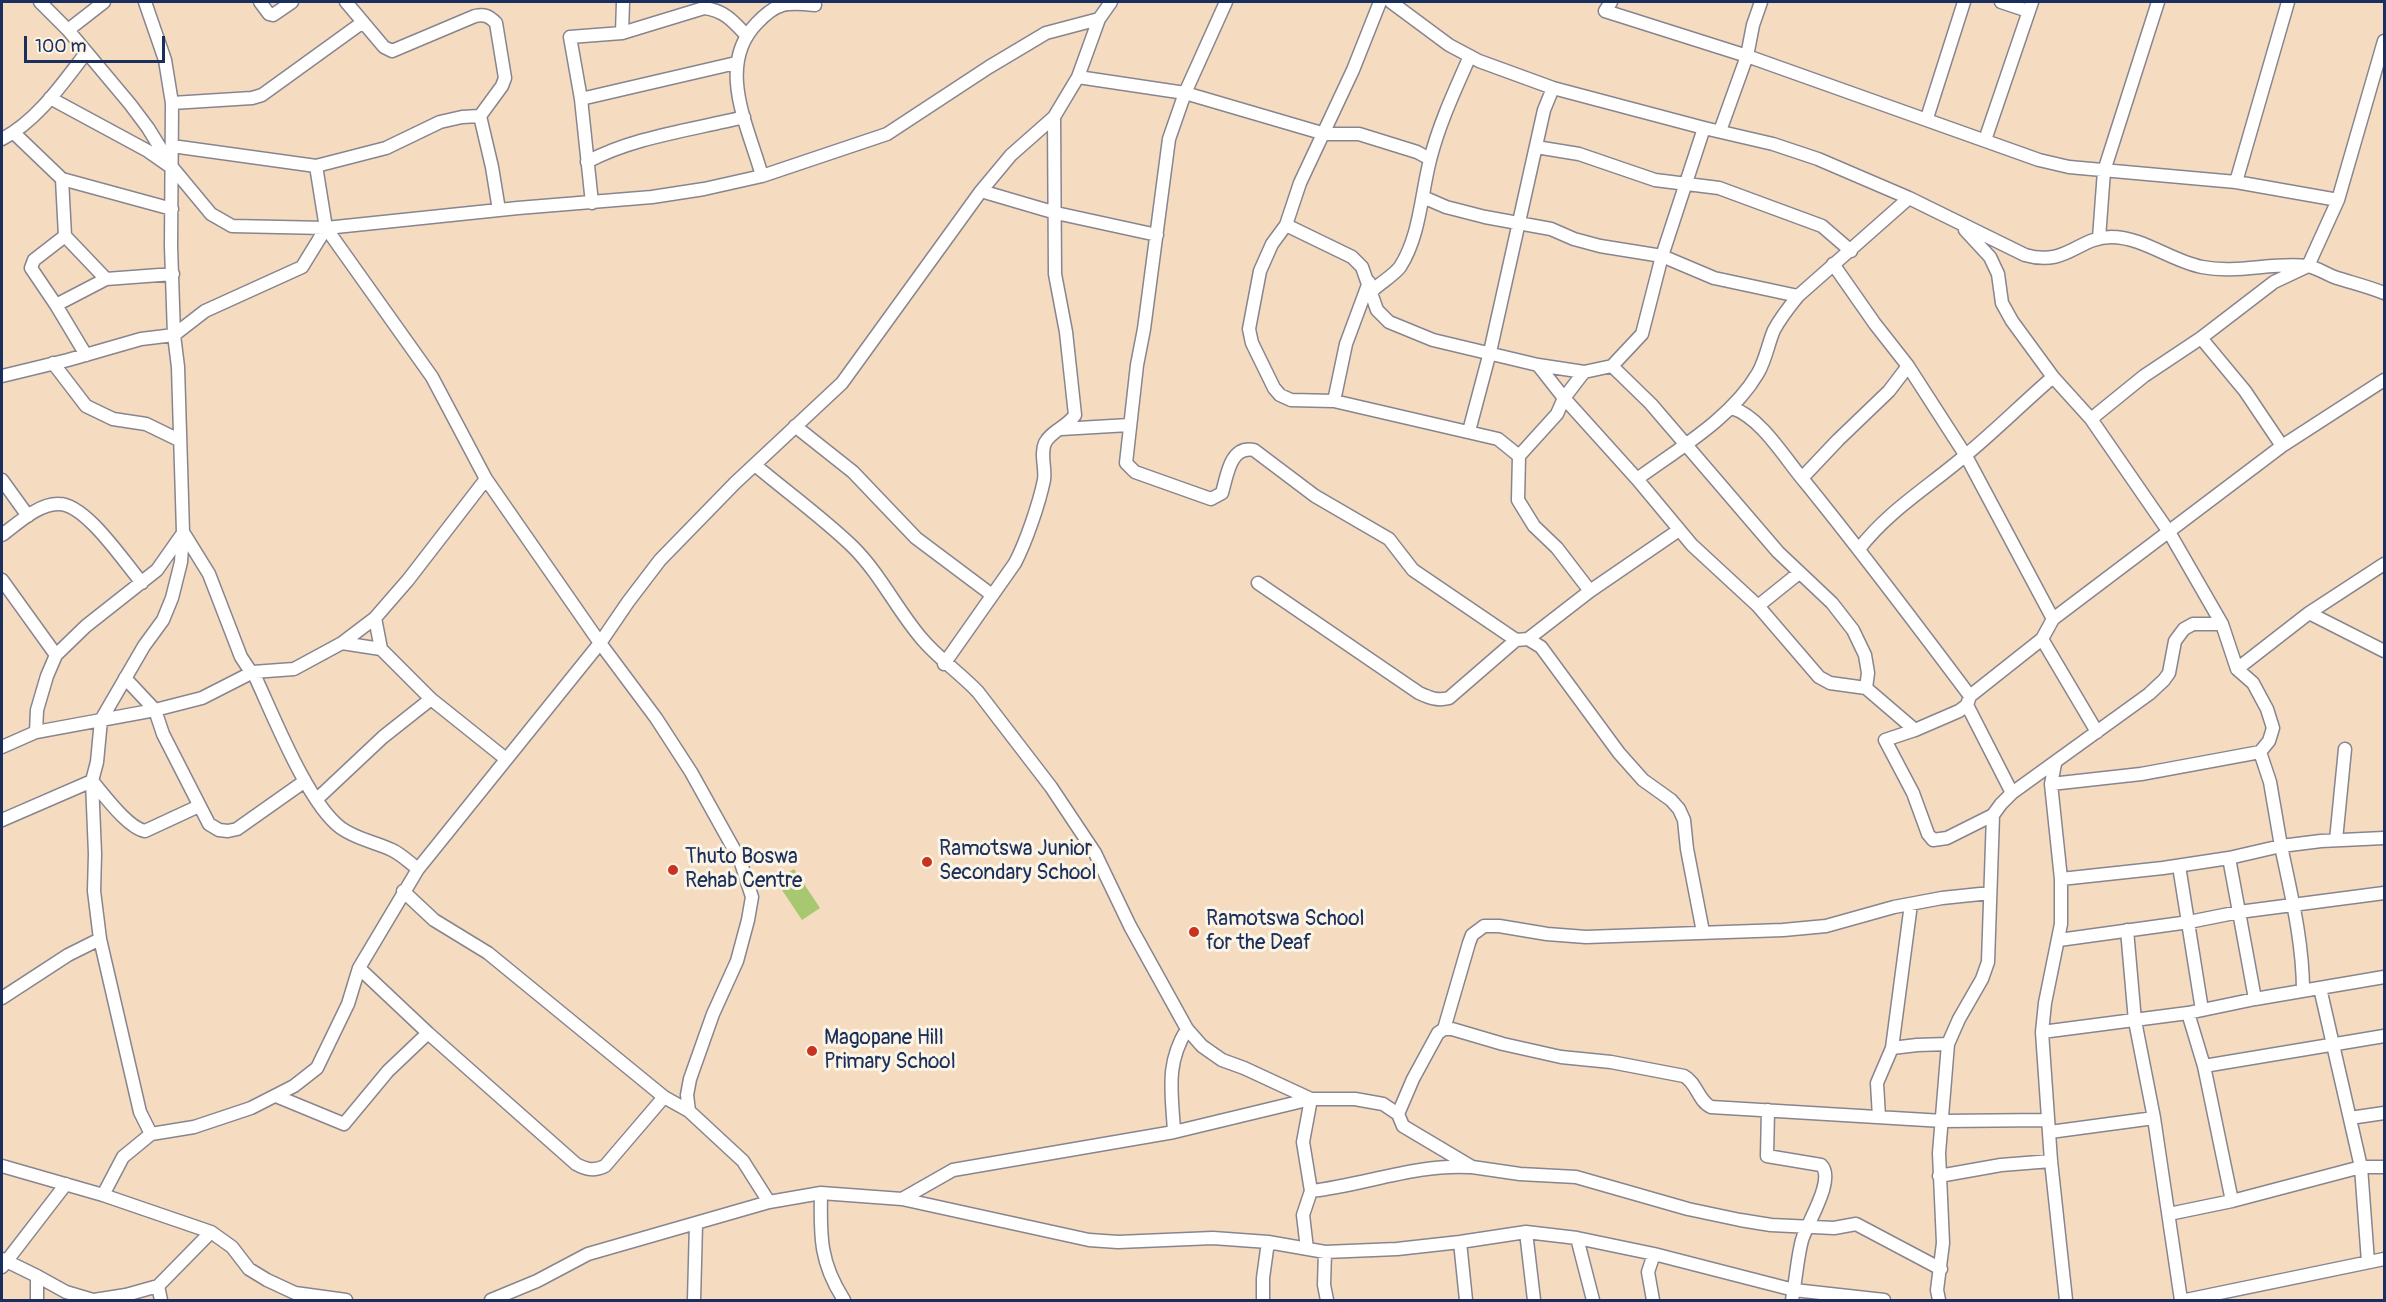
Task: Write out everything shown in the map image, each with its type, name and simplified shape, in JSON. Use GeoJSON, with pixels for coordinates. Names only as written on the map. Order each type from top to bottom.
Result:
{"type":"FeatureCollection","features":[{"type":"Feature","properties":{"kind":"street"},"geometry":{"type":"LineString","coordinates":[[40,2],[68,30],[148,129],[172,167],[212,214],[226,224],[326,228],[592,203],[704,189],[762,176],[887,134],[989,67],[1046,33],[1099,19]]}},
{"type":"Feature","properties":{"kind":"street"},"geometry":{"type":"LineString","coordinates":[[68,30],[104,2]]}},
{"type":"Feature","properties":{"kind":"street"},"geometry":{"type":"LineString","coordinates":[[145,2],[169,75],[172,103],[172,274],[174,335],[178,368],[183,532],[181,562],[172,598],[163,620],[101,720],[97,762],[92,782],[94,891],[100,939],[140,1112],[151,1134]]}},
{"type":"Feature","properties":{"kind":"street"},"geometry":{"type":"LineString","coordinates":[[260,2],[273,15],[292,2]]}},
{"type":"Feature","properties":{"kind":"street"},"geometry":{"type":"LineString","coordinates":[[172,146],[316,166],[386,148],[440,122],[480,116],[502,87],[505,78],[496,23],[490,17],[475,16],[392,51],[384,47],[346,2]]}},
{"type":"Feature","properties":{"kind":"street"},"geometry":{"type":"LineString","coordinates":[[622,33],[623,2]]}},
{"type":"Feature","properties":{"kind":"street"},"geometry":{"type":"LineString","coordinates":[[103,1195],[123,1157],[151,1134],[194,1127],[251,1108],[294,1086],[317,1068],[348,1004],[359,968],[418,869],[600,643],[660,560],[795,426],[842,383],[981,191],[1011,155],[1054,117],[1078,77],[1099,19],[1111,2]]}},
{"type":"Feature","properties":{"kind":"street"},"geometry":{"type":"LineString","coordinates":[[1226,2],[1185,93],[1169,140],[1124,458],[1128,467],[1135,472],[1211,499],[1222,493],[1233,456],[1242,450],[1254,450],[1315,496],[1389,539],[1413,570],[1522,639],[1541,647],[1619,753],[1643,780],[1671,800],[1679,809],[1684,820],[1687,849],[1703,932]]}},
{"type":"Feature","properties":{"kind":"street"},"geometry":{"type":"LineString","coordinates":[[1380,2],[1325,134],[1300,183],[1286,225],[1272,244],[1260,271],[1249,329],[1252,343],[1274,388],[1280,395],[1292,400],[1334,400],[1468,431],[1498,439],[1519,456]]}},
{"type":"Feature","properties":{"kind":"street"},"geometry":{"type":"LineString","coordinates":[[1391,2],[1449,45],[1470,56],[1553,88],[1773,144],[1818,159],[1909,198],[1997,242],[2037,258],[2054,258],[2099,238],[2112,237],[2128,239],[2171,258],[2202,267],[2239,270],[2308,266],[2385,293]]}},
{"type":"Feature","properties":{"kind":"street"},"geometry":{"type":"LineString","coordinates":[[1611,2],[1605,11],[1747,56],[1927,118],[2039,160],[2069,167],[2104,171],[2236,182],[2338,200]]}},
{"type":"Feature","properties":{"kind":"street"},"geometry":{"type":"LineString","coordinates":[[1720,131],[1747,56],[1761,2]]}},
{"type":"Feature","properties":{"kind":"street"},"geometry":{"type":"LineString","coordinates":[[1927,118],[1964,2]]}},
{"type":"Feature","properties":{"kind":"street"},"geometry":{"type":"LineString","coordinates":[[1985,140],[2030,6],[2001,2]]}},
{"type":"Feature","properties":{"kind":"street"},"geometry":{"type":"LineString","coordinates":[[2099,238],[2104,171],[2158,2]]}},
{"type":"Feature","properties":{"kind":"street"},"geometry":{"type":"LineString","coordinates":[[2236,182],[2288,2]]}},
{"type":"Feature","properties":{"kind":"street"},"geometry":{"type":"LineString","coordinates":[[762,176],[744,117],[737,85],[736,63],[746,35],[772,9],[781,4],[814,5]]}},
{"type":"Feature","properties":{"kind":"street"},"geometry":{"type":"LineString","coordinates":[[592,203],[581,99],[570,37],[622,33],[706,5],[728,16],[746,35]]}},
{"type":"Feature","properties":{"kind":"street"},"geometry":{"type":"LineString","coordinates":[[172,103],[252,98],[262,95],[363,22]]}},
{"type":"Feature","properties":{"kind":"street"},"geometry":{"type":"LineString","coordinates":[[2091,419],[2144,376],[2201,338],[2274,282],[2308,266],[2338,200],[2385,41]]}},
{"type":"Feature","properties":{"kind":"street"},"geometry":{"type":"LineString","coordinates":[[2,139],[14,133],[50,98],[86,53]]}},
{"type":"Feature","properties":{"kind":"street"},"geometry":{"type":"LineString","coordinates":[[1334,400],[1346,344],[1370,286],[1398,270],[1405,257],[1423,197],[1430,159],[1450,101],[1470,56]]}},
{"type":"Feature","properties":{"kind":"street"},"geometry":{"type":"LineString","coordinates":[[581,99],[736,63]]}},
{"type":"Feature","properties":{"kind":"street"},"geometry":{"type":"LineString","coordinates":[[1078,77],[1185,93],[1325,134],[1359,134],[1417,152],[1430,159]]}},
{"type":"Feature","properties":{"kind":"street"},"geometry":{"type":"LineString","coordinates":[[1468,431],[1490,352],[1544,110],[1553,88]]}},
{"type":"Feature","properties":{"kind":"street"},"geometry":{"type":"LineString","coordinates":[[50,98],[172,167]]}},
{"type":"Feature","properties":{"kind":"street"},"geometry":{"type":"LineString","coordinates":[[480,116],[492,166],[499,210]]}},
{"type":"Feature","properties":{"kind":"street"},"geometry":{"type":"LineString","coordinates":[[587,162],[624,147],[744,117]]}},
{"type":"Feature","properties":{"kind":"street"},"geometry":{"type":"LineString","coordinates":[[944,664],[1022,550],[1044,479],[1044,447],[1051,435],[1072,420],[1075,410],[1066,332],[1055,274],[1054,117]]}},
{"type":"Feature","properties":{"kind":"street"},"geometry":{"type":"LineString","coordinates":[[1286,225],[1352,257],[1362,267],[1377,310],[1389,322],[1433,340],[1538,365],[1584,372],[1612,366],[1642,334],[1649,317],[1662,256],[1704,128]]}},
{"type":"Feature","properties":{"kind":"street"},"geometry":{"type":"LineString","coordinates":[[14,133],[62,179],[172,209]]}},
{"type":"Feature","properties":{"kind":"street"},"geometry":{"type":"LineString","coordinates":[[1536,147],[1579,154],[1655,180],[1719,188],[1814,222],[1834,234],[1851,250]]}},
{"type":"Feature","properties":{"kind":"street"},"geometry":{"type":"LineString","coordinates":[[316,166],[326,228],[432,377],[486,479],[600,643],[656,718],[740,860],[752,897],[737,961],[713,1014],[690,1079],[687,1095],[689,1111]]}},
{"type":"Feature","properties":{"kind":"street"},"geometry":{"type":"LineString","coordinates":[[62,179],[65,236],[106,279]]}},
{"type":"Feature","properties":{"kind":"street"},"geometry":{"type":"LineString","coordinates":[[981,191],[1056,213],[1157,235]]}},
{"type":"Feature","properties":{"kind":"street"},"geometry":{"type":"LineString","coordinates":[[1423,197],[1446,207],[1551,229],[1574,239],[1600,246],[1662,256],[1714,278],[1798,296]]}},
{"type":"Feature","properties":{"kind":"street"},"geometry":{"type":"LineString","coordinates":[[1637,479],[1732,408],[1758,374],[1768,352],[1773,332],[1783,314],[1798,296],[1909,198]]}},
{"type":"Feature","properties":{"kind":"street"},"geometry":{"type":"LineString","coordinates":[[1956,220],[1990,257],[1998,274],[2002,303],[2006,312],[2053,377],[2091,419],[2169,532],[2222,624],[2237,669],[2253,683],[2267,709],[2273,728],[2269,741],[2260,752],[2140,774],[2051,784]]}},
{"type":"Feature","properties":{"kind":"street"},"geometry":{"type":"LineString","coordinates":[[2,376],[141,339],[174,335],[205,311],[302,267],[326,228]]}},
{"type":"Feature","properties":{"kind":"street"},"geometry":{"type":"LineString","coordinates":[[65,236],[34,260],[31,268],[86,355]]}},
{"type":"Feature","properties":{"kind":"street"},"geometry":{"type":"LineString","coordinates":[[1833,264],[1908,366],[1966,456],[2053,619]]}},
{"type":"Feature","properties":{"kind":"street"},"geometry":{"type":"LineString","coordinates":[[56,305],[106,279],[172,274]]}},
{"type":"Feature","properties":{"kind":"street"},"geometry":{"type":"LineString","coordinates":[[2201,338],[2245,392],[2282,446]]}},
{"type":"Feature","properties":{"kind":"street"},"geometry":{"type":"LineString","coordinates":[[53,363],[86,406],[113,419],[146,424],[179,440]]}},
{"type":"Feature","properties":{"kind":"street"},"geometry":{"type":"LineString","coordinates":[[1538,365],[1678,530],[1758,606],[1819,677],[1830,683],[1866,688],[1915,730]]}},
{"type":"Feature","properties":{"kind":"street"},"geometry":{"type":"LineString","coordinates":[[1612,366],[1651,404],[1778,552],[1832,603],[1853,630],[1865,655],[1868,673],[1866,688]]}},
{"type":"Feature","properties":{"kind":"street"},"geometry":{"type":"LineString","coordinates":[[1802,478],[1889,391],[1908,366]]}},
{"type":"Feature","properties":{"kind":"street"},"geometry":{"type":"LineString","coordinates":[[1584,372],[1564,398],[1557,414],[1519,456],[1518,500],[1534,526],[1557,548],[1590,591]]}},
{"type":"Feature","properties":{"kind":"street"},"geometry":{"type":"LineString","coordinates":[[1859,549],[1870,534],[1908,499],[1966,456],[2053,377]]}},
{"type":"Feature","properties":{"kind":"street"},"geometry":{"type":"LineString","coordinates":[[2222,624],[2193,624],[2184,629],[2175,641],[2169,673],[2150,694],[2012,793],[1993,815],[1947,838],[1933,840],[1928,834],[1913,793],[1885,740],[1959,711],[2042,639],[2053,619],[2282,446],[2385,380]]}},
{"type":"Feature","properties":{"kind":"street"},"geometry":{"type":"LineString","coordinates":[[1732,408],[1742,411],[1771,439],[1859,549],[1968,701],[2012,793]]}},
{"type":"Feature","properties":{"kind":"street"},"geometry":{"type":"LineString","coordinates":[[1061,429],[1129,425]]}},
{"type":"Feature","properties":{"kind":"street"},"geometry":{"type":"LineString","coordinates":[[795,426],[853,472],[916,538],[992,595]]}},
{"type":"Feature","properties":{"kind":"street"},"geometry":{"type":"LineString","coordinates":[[755,465],[854,548],[889,590],[921,638],[944,664],[966,679],[978,692],[1051,787],[1095,853],[1130,926],[1187,1029],[1202,1046],[1222,1059],[1311,1100]]}},
{"type":"Feature","properties":{"kind":"street"},"geometry":{"type":"LineString","coordinates":[[2,747],[36,732],[155,710],[202,698],[254,672],[294,669],[342,643],[375,618],[408,580],[486,479]]}},
{"type":"Feature","properties":{"kind":"street"},"geometry":{"type":"LineString","coordinates":[[2,480],[28,516]]}},
{"type":"Feature","properties":{"kind":"street"},"geometry":{"type":"LineString","coordinates":[[2,535],[28,516],[57,504],[73,506],[86,516],[142,583]]}},
{"type":"Feature","properties":{"kind":"street"},"geometry":{"type":"LineString","coordinates":[[1258,583],[1431,699],[1449,698],[1522,639],[1678,530]]}},
{"type":"Feature","properties":{"kind":"street"},"geometry":{"type":"LineString","coordinates":[[36,732],[37,710],[56,655],[86,626],[157,570],[183,532]]}},
{"type":"Feature","properties":{"kind":"street"},"geometry":{"type":"LineString","coordinates":[[183,532],[209,573],[241,657],[251,672],[254,672],[305,781],[317,800],[331,820],[343,830],[370,843],[393,850],[418,869]]}},
{"type":"Feature","properties":{"kind":"street"},"geometry":{"type":"LineString","coordinates":[[2237,669],[2309,613],[2385,564]]}},
{"type":"Feature","properties":{"kind":"street"},"geometry":{"type":"LineString","coordinates":[[1758,606],[1799,573]]}},
{"type":"Feature","properties":{"kind":"street"},"geometry":{"type":"LineString","coordinates":[[2,580],[56,655]]}},
{"type":"Feature","properties":{"kind":"street"},"geometry":{"type":"LineString","coordinates":[[2309,613],[2385,651]]}},
{"type":"Feature","properties":{"kind":"street"},"geometry":{"type":"LineString","coordinates":[[375,618],[381,649],[431,699],[506,759]]}},
{"type":"Feature","properties":{"kind":"street"},"geometry":{"type":"LineString","coordinates":[[2042,639],[2097,732]]}},
{"type":"Feature","properties":{"kind":"street"},"geometry":{"type":"LineString","coordinates":[[342,643],[381,649]]}},
{"type":"Feature","properties":{"kind":"street"},"geometry":{"type":"LineString","coordinates":[[125,678],[155,710],[163,734],[199,806],[209,824],[219,830],[237,829],[305,781]]}},
{"type":"Feature","properties":{"kind":"street"},"geometry":{"type":"LineString","coordinates":[[317,800],[383,737],[431,699]]}},
{"type":"Feature","properties":{"kind":"street"},"geometry":{"type":"LineString","coordinates":[[2336,840],[2345,749]]}},
{"type":"Feature","properties":{"kind":"street"},"geometry":{"type":"LineString","coordinates":[[2260,752],[2270,782],[2293,904],[2303,966],[2303,991]]}},
{"type":"Feature","properties":{"kind":"street"},"geometry":{"type":"LineString","coordinates":[[2055,764],[2051,784],[2061,879],[2058,940],[2045,1002],[2042,1032],[2051,1161],[2066,1300]]}},
{"type":"Feature","properties":{"kind":"street"},"geometry":{"type":"LineString","coordinates":[[92,782],[139,830],[145,831],[199,806]]}},
{"type":"Feature","properties":{"kind":"street"},"geometry":{"type":"LineString","coordinates":[[4,815],[92,782]]}},
{"type":"Feature","properties":{"kind":"street"},"geometry":{"type":"LineString","coordinates":[[1939,1300],[1937,1290],[1943,1243],[1939,1176],[1948,1044],[1959,1019],[1982,979],[1988,962],[1993,815]]}},
{"type":"Feature","properties":{"kind":"street"},"geometry":{"type":"LineString","coordinates":[[2061,879],[2178,866],[2229,858],[2281,846],[2385,838]]}},
{"type":"Feature","properties":{"kind":"street"},"geometry":{"type":"LineString","coordinates":[[2229,858],[2255,999]]}},
{"type":"Feature","properties":{"kind":"street"},"geometry":{"type":"LineString","coordinates":[[2178,866],[2202,1010]]}},
{"type":"Feature","properties":{"kind":"street"},"geometry":{"type":"LineString","coordinates":[[403,891],[434,920],[488,953],[664,1097],[689,1111],[743,1161],[769,1202]]}},
{"type":"Feature","properties":{"kind":"street"},"geometry":{"type":"LineString","coordinates":[[1472,1167],[1403,1126],[1398,1114],[1418,1070],[1438,1034],[1444,1029],[1469,943],[1477,929],[1484,926],[1586,937],[1727,933],[1826,926],[1911,903],[1990,893]]}},
{"type":"Feature","properties":{"kind":"street"},"geometry":{"type":"LineString","coordinates":[[2058,940],[2189,922],[2293,904],[2385,893]]}},
{"type":"Feature","properties":{"kind":"street"},"geometry":{"type":"LineString","coordinates":[[1879,1117],[1877,1083],[1892,1048],[1911,903]]}},
{"type":"Feature","properties":{"kind":"street"},"geometry":{"type":"LineString","coordinates":[[2127,930],[2135,1021],[2154,1118],[2181,1300]]}},
{"type":"Feature","properties":{"kind":"street"},"geometry":{"type":"LineString","coordinates":[[2,998],[68,955],[100,939]]}},
{"type":"Feature","properties":{"kind":"street"},"geometry":{"type":"LineString","coordinates":[[359,968],[428,1033],[576,1164],[585,1168],[595,1170],[605,1166],[664,1097]]}},
{"type":"Feature","properties":{"kind":"street"},"geometry":{"type":"LineString","coordinates":[[2042,1032],[2188,1013],[2385,977]]}},
{"type":"Feature","properties":{"kind":"street"},"geometry":{"type":"LineString","coordinates":[[2320,988],[2361,1167],[2368,1263]]}},
{"type":"Feature","properties":{"kind":"street"},"geometry":{"type":"LineString","coordinates":[[2188,1013],[2204,1066],[2232,1201]]}},
{"type":"Feature","properties":{"kind":"street"},"geometry":{"type":"LineString","coordinates":[[1174,1132],[1170,1071],[1177,1045],[1187,1029]]}},
{"type":"Feature","properties":{"kind":"street"},"geometry":{"type":"LineString","coordinates":[[1444,1029],[1452,1029],[1503,1044],[1561,1057],[1611,1062],[1684,1076],[1694,1084],[1706,1105],[1710,1107],[2049,1126],[2154,1118]]}},
{"type":"Feature","properties":{"kind":"street"},"geometry":{"type":"LineString","coordinates":[[276,1096],[344,1124],[388,1071],[428,1033]]}},
{"type":"Feature","properties":{"kind":"street"},"geometry":{"type":"LineString","coordinates":[[2204,1066],[2385,1036]]}},
{"type":"Feature","properties":{"kind":"street"},"geometry":{"type":"LineString","coordinates":[[1892,1048],[1948,1044]]}},
{"type":"Feature","properties":{"kind":"street"},"geometry":{"type":"LineString","coordinates":[[902,1199],[953,1170],[1174,1132],[1311,1100],[1355,1099],[1383,1104],[1398,1114]]}},
{"type":"Feature","properties":{"kind":"street"},"geometry":{"type":"LineString","coordinates":[[1307,1249],[1303,1215],[1311,1191],[1303,1142],[1311,1100]]}},
{"type":"Feature","properties":{"kind":"street"},"geometry":{"type":"LineString","coordinates":[[1768,1110],[1767,1156],[1821,1165],[1826,1175],[1820,1201],[1807,1227],[1793,1295]]}},
{"type":"Feature","properties":{"kind":"street"},"geometry":{"type":"LineString","coordinates":[[2350,1118],[2385,1113]]}},
{"type":"Feature","properties":{"kind":"street"},"geometry":{"type":"LineString","coordinates":[[1939,1176],[2001,1165],[2051,1161]]}},
{"type":"Feature","properties":{"kind":"street"},"geometry":{"type":"LineString","coordinates":[[2,1166],[103,1195],[211,1232],[232,1247],[249,1269],[267,1280],[295,1293],[346,1300]]}},
{"type":"Feature","properties":{"kind":"street"},"geometry":{"type":"LineString","coordinates":[[1311,1191],[1352,1186],[1412,1171],[1447,1166],[1576,1177],[1688,1209],[1771,1225],[1834,1228],[1856,1224],[1941,1269]]}},
{"type":"Feature","properties":{"kind":"street"},"geometry":{"type":"LineString","coordinates":[[2169,1214],[2232,1201],[2361,1167],[2385,1167]]}},
{"type":"Feature","properties":{"kind":"street"},"geometry":{"type":"LineString","coordinates":[[66,1184],[3,1262],[37,1276],[66,1292],[93,1300],[126,1295],[158,1286],[211,1232]]}},
{"type":"Feature","properties":{"kind":"street"},"geometry":{"type":"LineString","coordinates":[[821,1194],[820,1238],[824,1258],[844,1300]]}},
{"type":"Feature","properties":{"kind":"street"},"geometry":{"type":"LineString","coordinates":[[491,1300],[537,1281],[588,1254],[769,1202],[821,1194],[902,1199],[1089,1240],[1118,1242],[1213,1238],[1268,1242],[1325,1251],[1397,1249],[1526,1232],[1577,1238],[1654,1254],[1793,1295],[1884,1300]]}},
{"type":"Feature","properties":{"kind":"street"},"geometry":{"type":"LineString","coordinates":[[694,1300],[696,1224]]}},
{"type":"Feature","properties":{"kind":"street"},"geometry":{"type":"LineString","coordinates":[[1526,1232],[1534,1300]]}},
{"type":"Feature","properties":{"kind":"street"},"geometry":{"type":"LineString","coordinates":[[1577,1238],[1593,1300]]}},
{"type":"Feature","properties":{"kind":"street"},"geometry":{"type":"LineString","coordinates":[[1263,1300],[1263,1278],[1268,1242]]}},
{"type":"Feature","properties":{"kind":"street"},"geometry":{"type":"LineString","coordinates":[[1460,1242],[1466,1300]]}},
{"type":"Feature","properties":{"kind":"street"},"geometry":{"type":"LineString","coordinates":[[1325,1251],[1324,1285],[1327,1300]]}},
{"type":"Feature","properties":{"kind":"street"},"geometry":{"type":"LineString","coordinates":[[1653,1300],[1648,1272],[1654,1254]]}},
{"type":"Feature","properties":{"kind":"street"},"geometry":{"type":"LineString","coordinates":[[2186,1300],[2385,1259]]}},
{"type":"Feature","properties":{"kind":"street"},"geometry":{"type":"LineString","coordinates":[[37,1276],[37,1300]]}},
{"type":"Feature","properties":{"kind":"street"},"geometry":{"type":"LineString","coordinates":[[158,1286],[161,1300]]}},
{"type":"Feature","properties":{"kind":"green space"},"geometry":{"type":"Polygon","coordinates":[[[794,869],[820,908],[802,920],[776,881],[794,869]]]}},
{"type":"Feature","properties":{"kind":"place","name":"Ramotswa Junior Secondary School"},"geometry":{"type":"Point","coordinates":[927,862]}},
{"type":"Feature","properties":{"kind":"place","name":"Thuto Boswa Rehab Centre"},"geometry":{"type":"Point","coordinates":[673,870]}},
{"type":"Feature","properties":{"kind":"place","name":"Ramotswa School for the Deaf"},"geometry":{"type":"Point","coordinates":[1194,932]}},
{"type":"Feature","properties":{"kind":"place","name":"Magopane Hill Primary School"},"geometry":{"type":"Point","coordinates":[812,1051]}}]}
